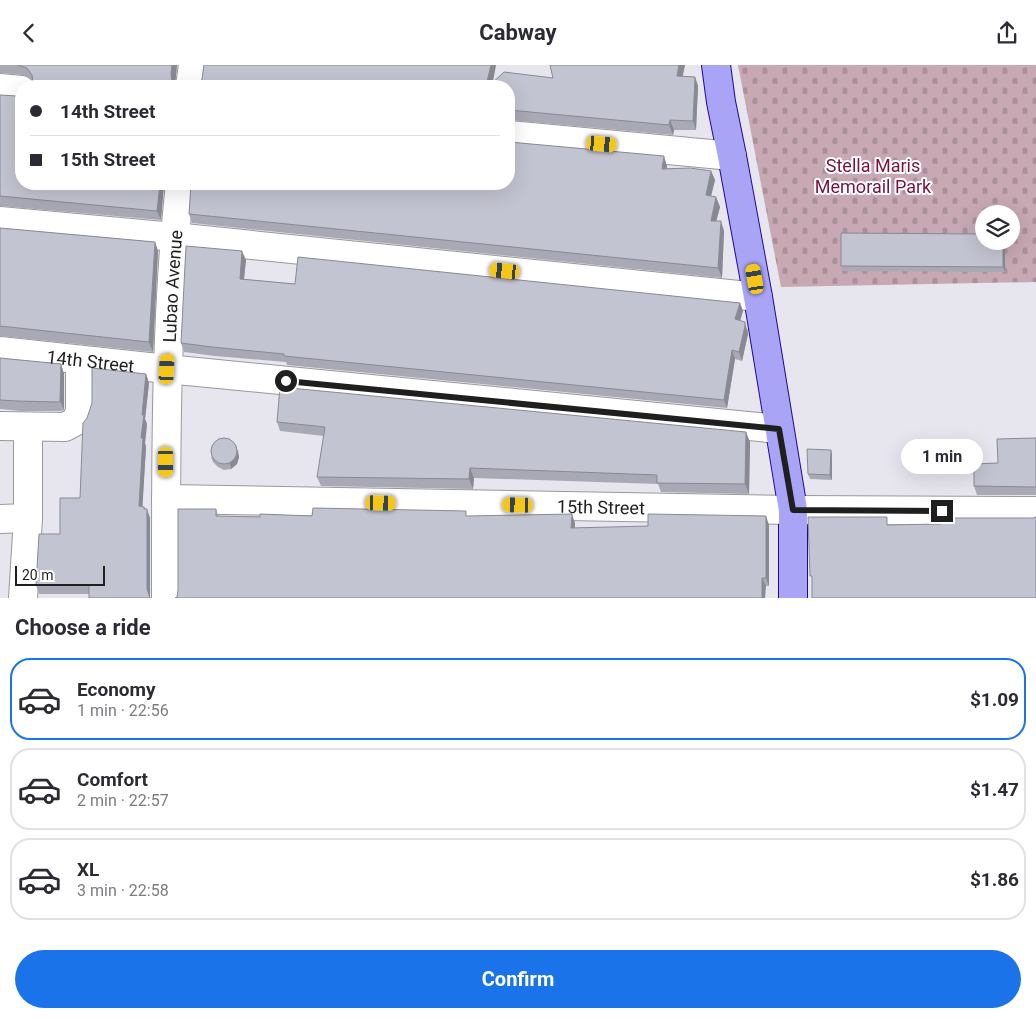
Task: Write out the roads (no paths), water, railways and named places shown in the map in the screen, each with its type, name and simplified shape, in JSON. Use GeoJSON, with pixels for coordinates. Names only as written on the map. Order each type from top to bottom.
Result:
{"type":"FeatureCollection","features":[{"type":"Feature","properties":{"kind":"main road"},"geometry":{"type":"LineString","coordinates":[[716,65],[721,102],[758,297],[793,510],[793,598]]}},
{"type":"Feature","properties":{"kind":"street"},"geometry":{"type":"LineString","coordinates":[[191,80],[193,65]]}},
{"type":"Feature","properties":{"kind":"street"},"geometry":{"type":"LineString","coordinates":[[0,88],[15,89]]}},
{"type":"Feature","properties":{"kind":"street"},"geometry":{"type":"LineString","coordinates":[[515,136],[732,156]]}},
{"type":"Feature","properties":{"kind":"street","name":"Lubao Avenue"},"geometry":{"type":"LineString","coordinates":[[166,598],[167,369],[174,237],[179,190]]}},
{"type":"Feature","properties":{"kind":"street"},"geometry":{"type":"LineString","coordinates":[[0,221],[758,297]]}},
{"type":"Feature","properties":{"kind":"street","name":"14th Street"},"geometry":{"type":"LineString","coordinates":[[0,351],[779,429]]}},
{"type":"Feature","properties":{"kind":"street"},"geometry":{"type":"LineString","coordinates":[[0,426],[65,427],[76,421],[80,411],[80,359]]}},
{"type":"Feature","properties":{"kind":"street"},"geometry":{"type":"LineString","coordinates":[[23,598],[28,518],[28,427]]}},
{"type":"Feature","properties":{"kind":"street","name":"15th Street"},"geometry":{"type":"LineString","coordinates":[[166,499],[793,510],[1036,511]]}},
{"type":"Feature","properties":{"kind":"street"},"geometry":{"type":"LineString","coordinates":[[0,519],[28,518]]}},
{"type":"Feature","properties":{"kind":"park label","name":"Stella Maris Memorail Park"},"geometry":{"type":"Point","coordinates":[873,176]}}]}
